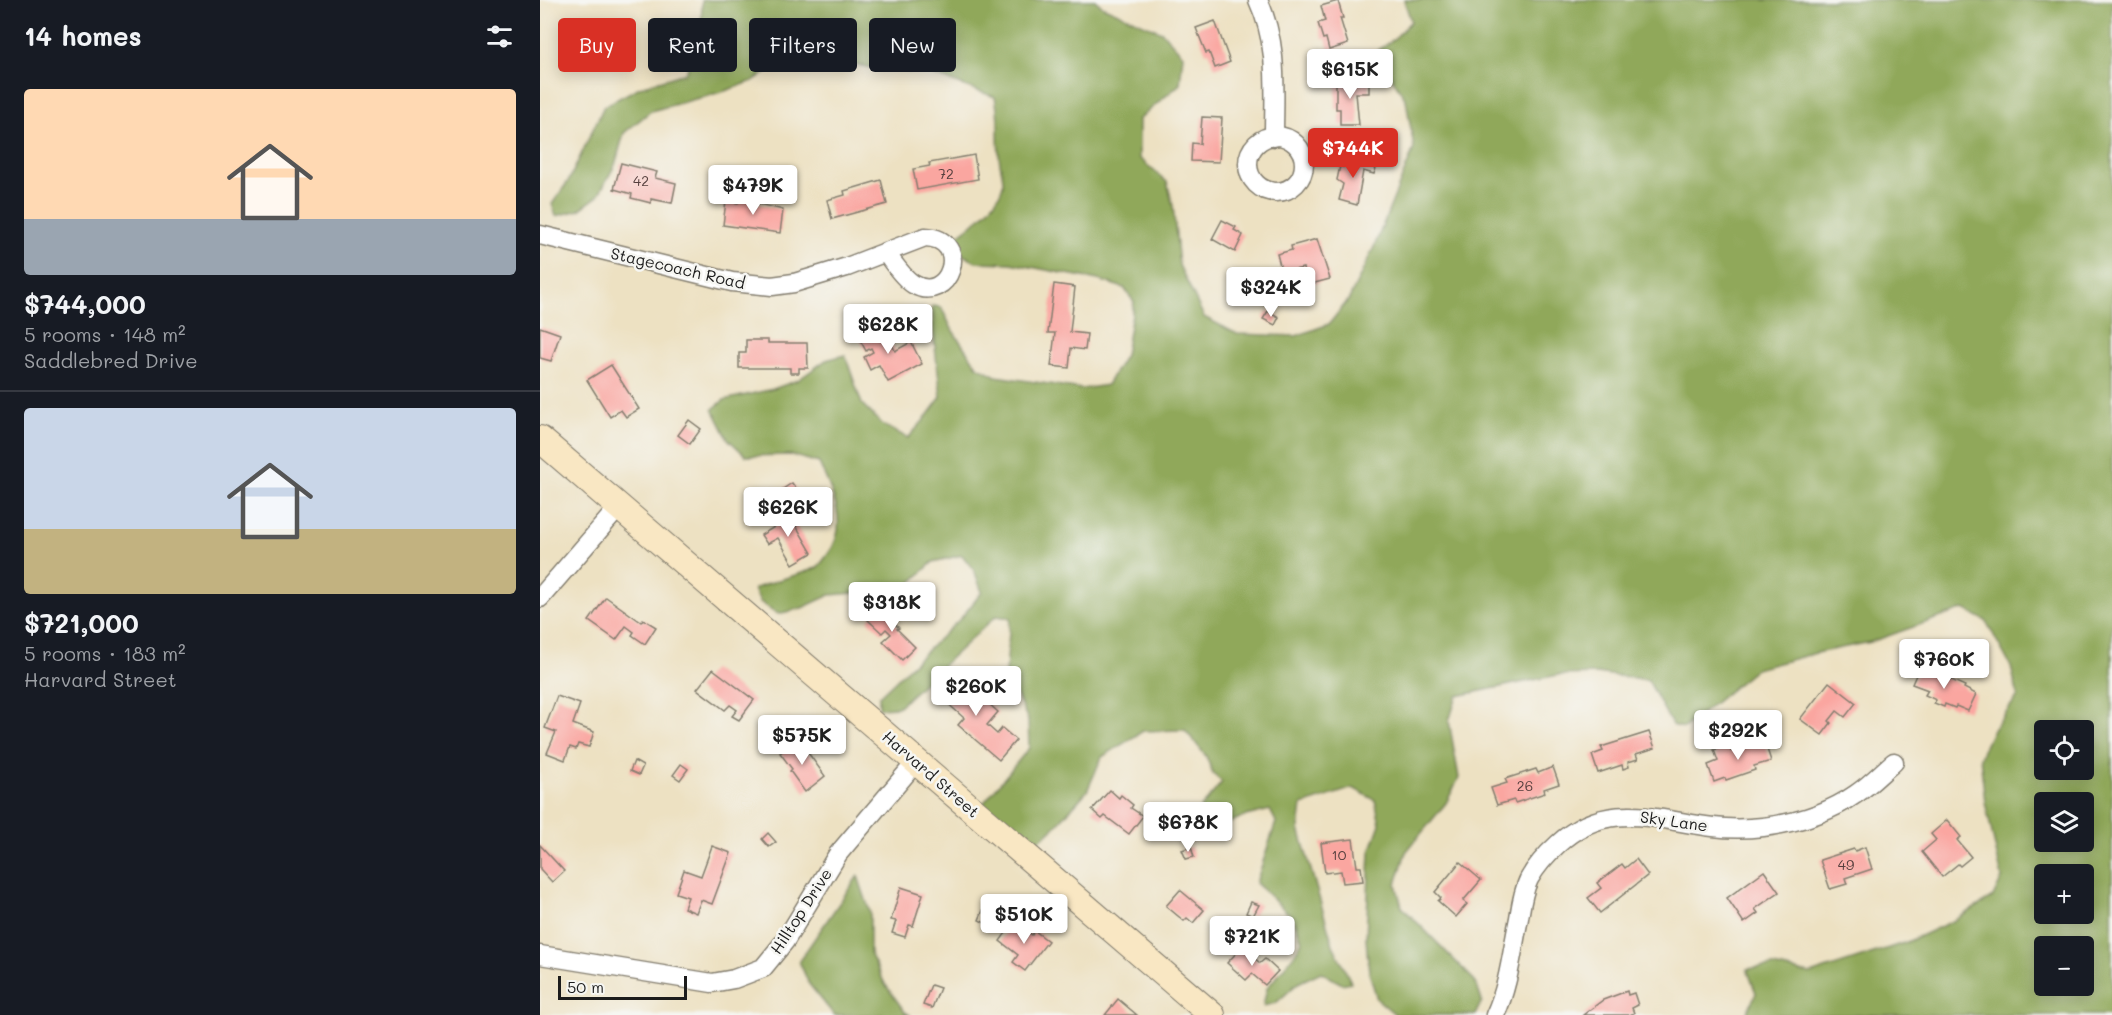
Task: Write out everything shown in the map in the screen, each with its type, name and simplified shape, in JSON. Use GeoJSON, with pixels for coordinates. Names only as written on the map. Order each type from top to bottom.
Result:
{"type":"FeatureCollection","features":[{"type":"Feature","properties":{"kind":"main road","name":"Harvard Street"},"geometry":{"type":"LineString","coordinates":[[540,439],[1212,1015]]}},
{"type":"Feature","properties":{"kind":"street"},"geometry":{"type":"LineString","coordinates":[[1258,0],[1267,19],[1273,44],[1274,137]]}},
{"type":"Feature","properties":{"kind":"street","name":"Stagecoach Road"},"geometry":{"type":"LineString","coordinates":[[540,235],[752,285],[772,286],[816,278],[885,252]]}},
{"type":"Feature","properties":{"kind":"street"},"geometry":{"type":"LineString","coordinates":[[540,598],[619,507]]}},
{"type":"Feature","properties":{"kind":"street","name":"Hilltop Drive"},"geometry":{"type":"LineString","coordinates":[[540,955],[712,982],[734,979],[763,968],[785,941],[838,854],[916,762]]}},
{"type":"Feature","properties":{"kind":"street","name":"Sky Lane"},"geometry":{"type":"LineString","coordinates":[[1495,1015],[1507,985],[1528,879],[1549,852],[1583,825],[1624,815],[1724,828],[1762,827],[1787,823],[1812,816],[1856,794],[1894,762]]}},
{"type":"Feature","properties":{"kind":"green space"},"geometry":{"type":"Polygon","coordinates":[[[702,0],[1095,0],[1102,6],[1162,32],[1183,55],[1180,84],[1139,119],[1139,158],[1167,182],[1173,206],[1179,265],[1204,317],[1237,334],[1296,336],[1329,324],[1349,299],[1374,247],[1414,148],[1406,100],[1390,75],[1363,61],[1395,38],[1411,21],[1404,0],[2112,0],[2112,1015],[1746,1015],[1756,993],[1747,969],[1773,966],[1810,974],[1907,942],[1955,920],[1993,897],[2002,878],[1985,802],[1980,757],[1992,731],[2018,696],[2011,667],[1986,621],[1964,609],[1871,642],[1816,653],[1756,669],[1684,728],[1672,725],[1648,680],[1603,674],[1558,675],[1457,696],[1449,721],[1459,778],[1446,803],[1406,852],[1396,884],[1402,907],[1475,981],[1482,1001],[1475,1015],[1396,1015],[1377,999],[1369,972],[1366,939],[1370,852],[1380,824],[1375,800],[1353,788],[1302,805],[1299,829],[1333,945],[1351,982],[1342,984],[1321,972],[1298,983],[1276,1003],[1263,1006],[1267,988],[1294,955],[1302,941],[1293,918],[1256,883],[1276,822],[1270,810],[1242,817],[1212,831],[1199,827],[1195,815],[1222,782],[1213,774],[1206,756],[1185,730],[1143,731],[1102,757],[1087,791],[1054,828],[1031,847],[982,805],[1029,748],[1028,720],[1006,672],[1010,618],[996,616],[898,707],[879,708],[879,696],[961,618],[982,592],[974,570],[962,555],[933,562],[904,589],[830,595],[802,608],[778,614],[760,602],[754,589],[816,568],[821,564],[838,532],[837,508],[819,463],[791,455],[746,456],[728,439],[713,409],[724,400],[773,389],[798,380],[826,360],[845,355],[862,404],[883,425],[908,438],[941,397],[932,306],[941,307],[953,331],[977,366],[996,376],[1082,389],[1107,385],[1125,355],[1134,302],[1124,288],[1098,280],[1010,263],[976,262],[953,250],[954,238],[991,206],[1002,190],[1003,182],[995,97],[931,74],[912,72],[956,72],[956,18],[869,18],[869,67],[857,65],[857,18],[749,18],[749,72],[766,72],[753,81],[725,91],[651,111],[624,133],[615,165],[598,196],[579,210],[556,216],[552,204],[569,180],[604,106],[640,87],[685,73],[737,72],[737,18],[702,18],[702,0]]]}},
{"type":"Feature","properties":{"kind":"green space"},"geometry":{"type":"Polygon","coordinates":[[[858,876],[870,912],[870,953],[885,984],[905,1012],[910,1015],[834,1015],[809,984],[799,961],[858,876]]]}},
{"type":"Feature","properties":{"kind":"building"},"geometry":{"type":"Polygon","coordinates":[[[1338,1],[1343,18],[1340,18],[1348,44],[1329,50],[1318,23],[1325,21],[1321,6],[1338,1]]]}},
{"type":"Feature","properties":{"kind":"building"},"geometry":{"type":"Polygon","coordinates":[[[1215,21],[1230,62],[1215,68],[1196,28],[1215,21]]]}},
{"type":"Feature","properties":{"kind":"building"},"geometry":{"type":"Polygon","coordinates":[[[1336,80],[1369,80],[1369,93],[1356,93],[1359,125],[1340,125],[1340,109],[1336,109],[1336,80]]]}},
{"type":"Feature","properties":{"kind":"building"},"geometry":{"type":"Polygon","coordinates":[[[1202,117],[1222,118],[1219,162],[1191,161],[1192,143],[1200,144],[1202,117]]]}},
{"type":"Feature","properties":{"kind":"building"},"geometry":{"type":"Polygon","coordinates":[[[974,155],[978,179],[917,190],[913,169],[930,166],[929,163],[974,155]]]}},
{"type":"Feature","properties":{"kind":"building"},"geometry":{"type":"Polygon","coordinates":[[[1346,157],[1377,165],[1374,174],[1363,171],[1357,205],[1339,200],[1343,184],[1337,180],[1340,166],[1343,167],[1346,157]]]}},
{"type":"Feature","properties":{"kind":"building"},"geometry":{"type":"Polygon","coordinates":[[[621,163],[657,172],[655,178],[676,183],[672,203],[651,199],[651,203],[631,198],[632,194],[614,189],[621,163]]]}},
{"type":"Feature","properties":{"kind":"building"},"geometry":{"type":"Polygon","coordinates":[[[881,180],[887,204],[832,219],[827,200],[845,195],[844,191],[881,180]]]}},
{"type":"Feature","properties":{"kind":"building"},"geometry":{"type":"Polygon","coordinates":[[[744,195],[756,197],[755,203],[783,210],[780,233],[723,225],[726,201],[738,203],[743,201],[744,195]]]}},
{"type":"Feature","properties":{"kind":"building"},"geometry":{"type":"Polygon","coordinates":[[[1222,220],[1236,227],[1234,230],[1243,235],[1235,252],[1212,239],[1222,220]]]}},
{"type":"Feature","properties":{"kind":"building"},"geometry":{"type":"Polygon","coordinates":[[[1317,239],[1330,279],[1307,285],[1303,268],[1282,273],[1277,254],[1292,250],[1291,246],[1317,239]]]}},
{"type":"Feature","properties":{"kind":"building"},"geometry":{"type":"Polygon","coordinates":[[[1054,284],[1075,287],[1070,332],[1087,334],[1085,350],[1071,348],[1069,368],[1051,366],[1055,333],[1048,333],[1054,284]]]}},
{"type":"Feature","properties":{"kind":"building"},"geometry":{"type":"Polygon","coordinates":[[[1268,311],[1279,317],[1275,325],[1263,319],[1268,311]]]}},
{"type":"Feature","properties":{"kind":"building"},"geometry":{"type":"Polygon","coordinates":[[[879,325],[895,351],[911,342],[922,364],[888,382],[879,365],[870,370],[864,357],[873,352],[871,348],[866,351],[858,336],[879,325]]]}},
{"type":"Feature","properties":{"kind":"building"},"geometry":{"type":"Polygon","coordinates":[[[540,327],[560,334],[551,361],[540,358],[540,327]]]}},
{"type":"Feature","properties":{"kind":"building"},"geometry":{"type":"Polygon","coordinates":[[[746,340],[768,340],[768,343],[807,343],[808,368],[799,368],[799,373],[790,373],[790,368],[739,368],[739,353],[746,353],[746,340]]]}},
{"type":"Feature","properties":{"kind":"building"},"geometry":{"type":"Polygon","coordinates":[[[611,365],[639,409],[626,417],[621,410],[610,417],[587,380],[611,365]]]}},
{"type":"Feature","properties":{"kind":"building"},"geometry":{"type":"Polygon","coordinates":[[[689,420],[701,429],[690,444],[678,435],[689,420]]]}},
{"type":"Feature","properties":{"kind":"building"},"geometry":{"type":"Polygon","coordinates":[[[792,483],[802,497],[784,509],[774,495],[792,483]]]}},
{"type":"Feature","properties":{"kind":"building"},"geometry":{"type":"Polygon","coordinates":[[[788,512],[812,553],[793,564],[778,538],[767,544],[761,535],[776,526],[773,522],[788,512]]]}},
{"type":"Feature","properties":{"kind":"building"},"geometry":{"type":"Polygon","coordinates":[[[606,597],[641,622],[643,619],[656,627],[645,644],[632,635],[634,632],[626,626],[616,640],[589,621],[606,597]]]}},
{"type":"Feature","properties":{"kind":"building"},"geometry":{"type":"Polygon","coordinates":[[[881,606],[896,621],[894,623],[899,628],[897,629],[915,647],[902,660],[883,641],[891,634],[886,629],[882,633],[868,620],[881,606]]]}},
{"type":"Feature","properties":{"kind":"building"},"geometry":{"type":"Polygon","coordinates":[[[1920,666],[1965,686],[1964,688],[1976,694],[1968,711],[1956,706],[1955,708],[1945,704],[1944,707],[1934,703],[1936,700],[1925,695],[1928,690],[1912,684],[1920,666]]]}},
{"type":"Feature","properties":{"kind":"building"},"geometry":{"type":"Polygon","coordinates":[[[713,669],[754,700],[739,720],[732,716],[737,710],[730,705],[725,710],[697,689],[713,669]]]}},
{"type":"Feature","properties":{"kind":"building"},"geometry":{"type":"Polygon","coordinates":[[[948,675],[965,689],[963,691],[970,698],[976,692],[998,712],[987,725],[997,734],[1002,728],[1016,740],[999,760],[958,725],[964,718],[934,691],[948,675]]]}},
{"type":"Feature","properties":{"kind":"building"},"geometry":{"type":"Polygon","coordinates":[[[1829,682],[1856,703],[1845,717],[1837,711],[1822,735],[1800,719],[1829,682]]]}},
{"type":"Feature","properties":{"kind":"building"},"geometry":{"type":"Polygon","coordinates":[[[557,696],[580,704],[573,724],[594,732],[589,747],[578,744],[576,749],[570,747],[565,760],[547,753],[556,732],[545,728],[557,696]]]}},
{"type":"Feature","properties":{"kind":"building"},"geometry":{"type":"Polygon","coordinates":[[[1649,732],[1655,748],[1636,754],[1638,759],[1628,762],[1629,767],[1623,769],[1622,765],[1598,773],[1592,755],[1603,751],[1601,747],[1649,732]]]}},
{"type":"Feature","properties":{"kind":"building"},"geometry":{"type":"Polygon","coordinates":[[[798,739],[825,776],[805,792],[780,753],[798,739]]]}},
{"type":"Feature","properties":{"kind":"building"},"geometry":{"type":"Polygon","coordinates":[[[1765,743],[1771,761],[1754,766],[1755,770],[1714,782],[1708,765],[1718,761],[1714,750],[1729,745],[1731,751],[1765,743]]]}},
{"type":"Feature","properties":{"kind":"building"},"geometry":{"type":"Polygon","coordinates":[[[634,761],[643,766],[639,775],[630,771],[634,761]]]}},
{"type":"Feature","properties":{"kind":"building"},"geometry":{"type":"Polygon","coordinates":[[[681,764],[688,769],[680,780],[673,775],[681,764]]]}},
{"type":"Feature","properties":{"kind":"building"},"geometry":{"type":"Polygon","coordinates":[[[1553,767],[1559,784],[1544,789],[1545,793],[1515,803],[1514,800],[1497,805],[1491,788],[1507,783],[1505,779],[1536,769],[1538,773],[1553,767]]]}},
{"type":"Feature","properties":{"kind":"building"},"geometry":{"type":"Polygon","coordinates":[[[1110,790],[1119,798],[1121,795],[1133,805],[1131,808],[1143,816],[1129,834],[1105,816],[1102,819],[1092,810],[1110,790]]]}},
{"type":"Feature","properties":{"kind":"building"},"geometry":{"type":"Polygon","coordinates":[[[1947,820],[1961,837],[1957,840],[1971,857],[1942,877],[1922,852],[1936,840],[1931,834],[1947,820]]]}},
{"type":"Feature","properties":{"kind":"building"},"geometry":{"type":"Polygon","coordinates":[[[768,833],[776,842],[769,847],[762,839],[768,833]]]}},
{"type":"Feature","properties":{"kind":"building"},"geometry":{"type":"Polygon","coordinates":[[[1353,839],[1357,867],[1361,867],[1363,881],[1343,883],[1341,871],[1325,873],[1321,843],[1353,839]]]}},
{"type":"Feature","properties":{"kind":"building"},"geometry":{"type":"Polygon","coordinates":[[[540,845],[564,871],[552,882],[540,869],[540,845]]]}},
{"type":"Feature","properties":{"kind":"building"},"geometry":{"type":"Polygon","coordinates":[[[712,846],[731,853],[712,904],[701,900],[696,913],[684,908],[688,897],[676,893],[684,870],[701,876],[712,846]]]}},
{"type":"Feature","properties":{"kind":"building"},"geometry":{"type":"Polygon","coordinates":[[[1191,847],[1194,857],[1186,859],[1182,850],[1191,847]]]}},
{"type":"Feature","properties":{"kind":"building"},"geometry":{"type":"Polygon","coordinates":[[[1865,847],[1872,869],[1845,878],[1847,884],[1830,889],[1820,860],[1865,847]]]}},
{"type":"Feature","properties":{"kind":"building"},"geometry":{"type":"Polygon","coordinates":[[[1636,859],[1648,875],[1600,913],[1588,898],[1601,888],[1597,883],[1622,864],[1625,868],[1636,859]]]}},
{"type":"Feature","properties":{"kind":"building"},"geometry":{"type":"Polygon","coordinates":[[[1460,862],[1481,880],[1463,901],[1467,904],[1456,917],[1438,901],[1441,898],[1435,892],[1460,862]]]}},
{"type":"Feature","properties":{"kind":"building"},"geometry":{"type":"Polygon","coordinates":[[[1764,871],[1779,892],[1755,909],[1758,913],[1744,923],[1727,898],[1764,871]]]}},
{"type":"Feature","properties":{"kind":"building"},"geometry":{"type":"Polygon","coordinates":[[[901,887],[923,894],[913,926],[909,925],[905,937],[892,933],[896,921],[891,920],[901,887]]]}},
{"type":"Feature","properties":{"kind":"building"},"geometry":{"type":"Polygon","coordinates":[[[1180,890],[1204,910],[1193,923],[1187,918],[1184,921],[1166,906],[1180,890]]]}},
{"type":"Feature","properties":{"kind":"building"},"geometry":{"type":"Polygon","coordinates":[[[988,899],[998,903],[989,925],[979,920],[988,899]]]}},
{"type":"Feature","properties":{"kind":"building"},"geometry":{"type":"Polygon","coordinates":[[[1251,902],[1259,905],[1253,916],[1246,913],[1251,902]]]}},
{"type":"Feature","properties":{"kind":"building"},"geometry":{"type":"Polygon","coordinates":[[[1014,922],[1032,935],[1035,931],[1048,941],[1025,971],[1013,962],[1018,955],[1000,941],[1014,922]]]}},
{"type":"Feature","properties":{"kind":"building"},"geometry":{"type":"Polygon","coordinates":[[[1242,947],[1260,963],[1265,959],[1278,971],[1265,985],[1252,974],[1246,980],[1227,963],[1242,947]]]}},
{"type":"Feature","properties":{"kind":"building"},"geometry":{"type":"Polygon","coordinates":[[[931,985],[940,988],[932,1008],[923,1005],[931,985]]]}},
{"type":"Feature","properties":{"kind":"building"},"geometry":{"type":"Polygon","coordinates":[[[1627,991],[1628,995],[1634,993],[1638,1005],[1632,1008],[1634,1013],[1630,1015],[1583,1015],[1603,1000],[1627,991]]]}},
{"type":"Feature","properties":{"kind":"building"},"geometry":{"type":"Polygon","coordinates":[[[1118,999],[1137,1015],[1105,1015],[1118,999]]]}}]}
